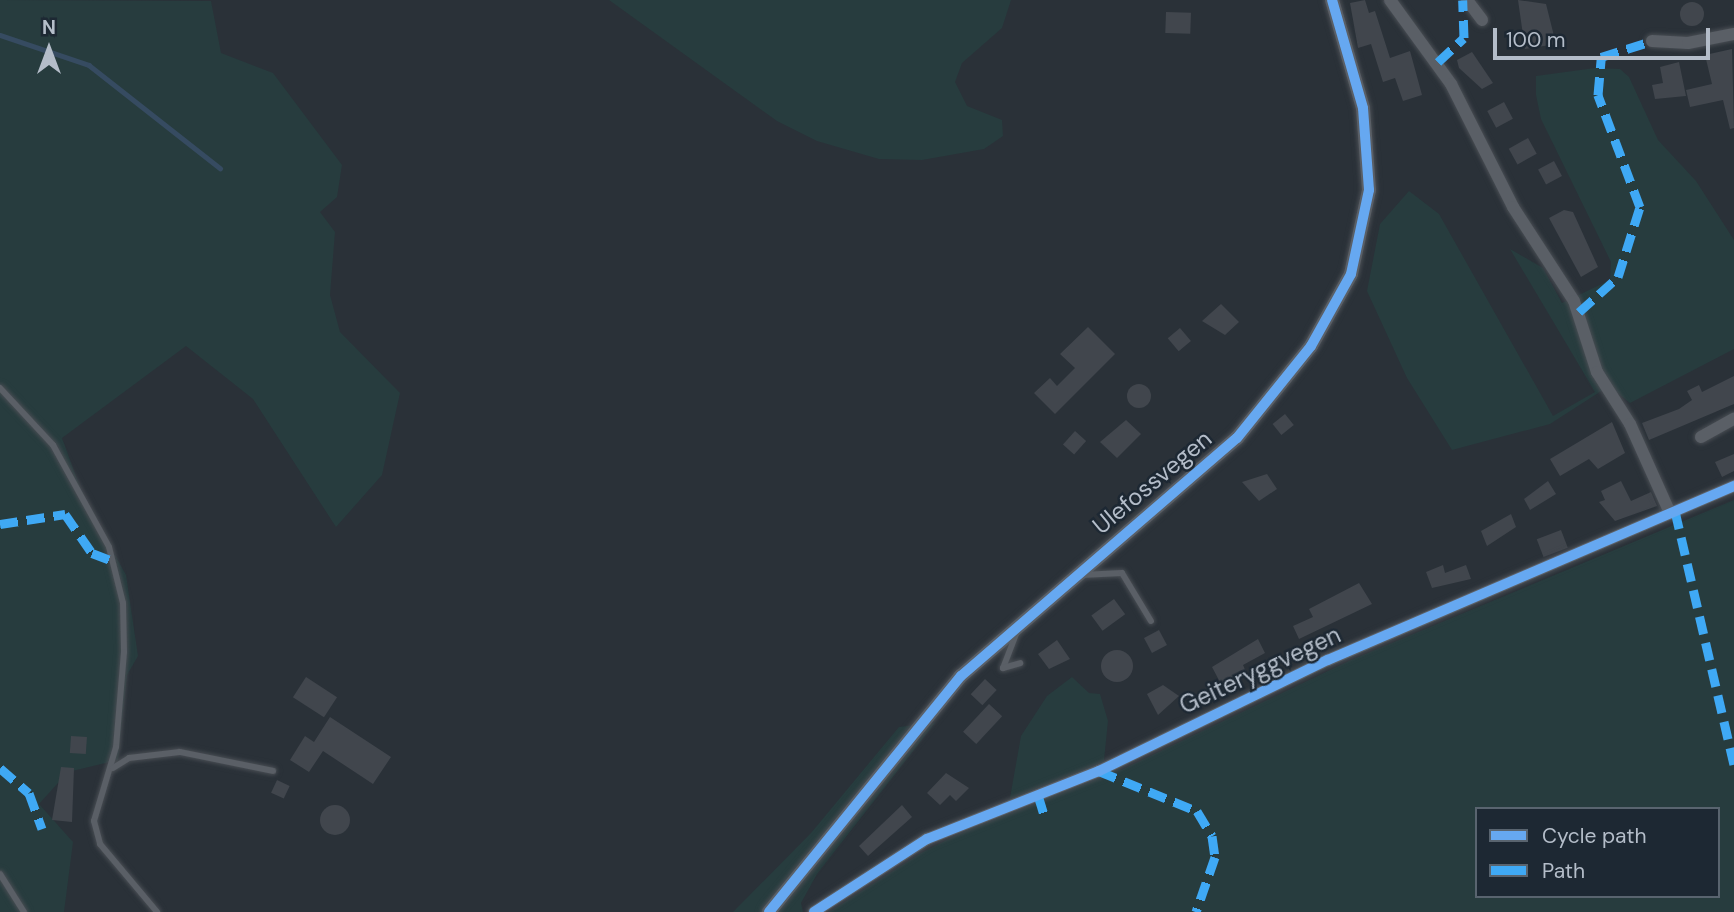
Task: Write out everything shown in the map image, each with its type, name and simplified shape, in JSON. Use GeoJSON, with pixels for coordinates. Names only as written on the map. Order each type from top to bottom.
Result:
{"type":"FeatureCollection","features":[{"type":"Feature","properties":{"kind":"street","name":"Ulefossvegen"},"geometry":{"type":"LineString","coordinates":[[769,912],[961,676],[1016,624],[1255,418],[1295,372],[1350,274],[1367,214],[1369,163],[1363,108],[1332,0]]}},
{"type":"Feature","properties":{"kind":"street"},"geometry":{"type":"LineString","coordinates":[[1390,0],[1451,84],[1509,200],[1574,301],[1597,372],[1630,424],[1670,513]]}},
{"type":"Feature","properties":{"kind":"street"},"geometry":{"type":"LineString","coordinates":[[1467,0],[1482,20]]}},
{"type":"Feature","properties":{"kind":"street"},"geometry":{"type":"LineString","coordinates":[[1652,41],[1688,43],[1734,34]]}},
{"type":"Feature","properties":{"kind":"street"},"geometry":{"type":"LineString","coordinates":[[1701,437],[1734,419]]}},
{"type":"Feature","properties":{"kind":"street","name":"Geiteryggvegen"},"geometry":{"type":"LineString","coordinates":[[814,912],[927,839],[1098,771],[1328,660],[1734,486]]}},
{"type":"Feature","properties":{"kind":"lane"},"geometry":{"type":"LineString","coordinates":[[0,388],[53,445],[109,547],[124,623],[112,769],[95,807],[97,833],[157,912]]}},
{"type":"Feature","properties":{"kind":"lane"},"geometry":{"type":"LineString","coordinates":[[1076,574],[1122,573],[1151,621]]}},
{"type":"Feature","properties":{"kind":"lane"},"geometry":{"type":"LineString","coordinates":[[1016,624],[1003,668],[1020,663]]}},
{"type":"Feature","properties":{"kind":"lane"},"geometry":{"type":"LineString","coordinates":[[112,769],[129,758],[180,752],[272,771]]}},
{"type":"Feature","properties":{"kind":"lane"},"geometry":{"type":"LineString","coordinates":[[0,874],[24,912]]}},
{"type":"Feature","properties":{"kind":"green space"},"geometry":{"type":"Polygon","coordinates":[[[0,0],[211,1],[221,53],[273,73],[342,165],[337,197],[320,212],[335,232],[330,295],[340,332],[400,393],[382,475],[336,527],[253,399],[186,346],[62,438],[85,501],[126,575],[138,656],[127,675],[118,760],[68,772],[39,804],[73,842],[64,912],[0,912],[0,0]]]}},
{"type":"Feature","properties":{"kind":"green space"},"geometry":{"type":"Polygon","coordinates":[[[609,0],[1011,0],[1002,28],[962,63],[955,82],[967,106],[1002,120],[1003,136],[984,149],[922,160],[879,159],[817,141],[777,121],[609,0]]]}},
{"type":"Feature","properties":{"kind":"green space"},"geometry":{"type":"Polygon","coordinates":[[[1595,68],[1620,69],[1629,77],[1658,140],[1696,181],[1734,240],[1734,349],[1630,403],[1609,386],[1550,424],[1452,450],[1407,378],[1367,291],[1380,224],[1409,191],[1439,214],[1553,416],[1595,392],[1510,249],[1543,268],[1562,303],[1610,280],[1611,262],[1541,119],[1536,95],[1536,76],[1595,68]]]}},
{"type":"Feature","properties":{"kind":"green space"},"geometry":{"type":"Polygon","coordinates":[[[1734,500],[1734,912],[829,912],[921,853],[1008,809],[1021,736],[1047,696],[1072,677],[1089,693],[1100,694],[1108,721],[1104,760],[1121,770],[1351,660],[1734,500]]]}},
{"type":"Feature","properties":{"kind":"green space"},"geometry":{"type":"Polygon","coordinates":[[[935,723],[817,874],[801,903],[803,912],[733,912],[811,833],[899,727],[935,723]]]}},
{"type":"Feature","properties":{"kind":"building"},"geometry":{"type":"Polygon","coordinates":[[[1365,0],[1369,13],[1375,11],[1390,58],[1410,51],[1422,95],[1403,101],[1395,78],[1383,82],[1371,44],[1358,48],[1350,3],[1365,0]]]}},
{"type":"Feature","properties":{"kind":"building"},"geometry":{"type":"Polygon","coordinates":[[[1518,0],[1546,4],[1556,44],[1525,49],[1518,0]]]}},
{"type":"Feature","properties":{"kind":"building"},"geometry":{"type":"Polygon","coordinates":[[[1692,2],[1700,6],[1704,14],[1700,22],[1692,26],[1684,22],[1680,14],[1684,6],[1692,2]]]}},
{"type":"Feature","properties":{"kind":"building"},"geometry":{"type":"Polygon","coordinates":[[[1166,12],[1191,13],[1190,34],[1165,33],[1166,12]]]}},
{"type":"Feature","properties":{"kind":"building"},"geometry":{"type":"Polygon","coordinates":[[[1732,49],[1734,128],[1730,129],[1723,100],[1690,107],[1686,90],[1712,84],[1705,55],[1732,49]]]}},
{"type":"Feature","properties":{"kind":"building"},"geometry":{"type":"Polygon","coordinates":[[[1472,52],[1493,83],[1482,89],[1459,68],[1457,60],[1472,52]]]}},
{"type":"Feature","properties":{"kind":"building"},"geometry":{"type":"Polygon","coordinates":[[[1679,62],[1686,96],[1655,99],[1652,85],[1663,83],[1660,67],[1679,62]]]}},
{"type":"Feature","properties":{"kind":"building"},"geometry":{"type":"Polygon","coordinates":[[[1504,102],[1513,119],[1496,128],[1487,111],[1504,102]]]}},
{"type":"Feature","properties":{"kind":"building"},"geometry":{"type":"Polygon","coordinates":[[[1528,138],[1537,154],[1517,164],[1509,149],[1528,138]]]}},
{"type":"Feature","properties":{"kind":"building"},"geometry":{"type":"Polygon","coordinates":[[[1554,161],[1562,176],[1546,184],[1538,169],[1554,161]]]}},
{"type":"Feature","properties":{"kind":"building"},"geometry":{"type":"Polygon","coordinates":[[[1564,210],[1573,212],[1598,267],[1581,277],[1549,218],[1564,210]]]}},
{"type":"Feature","properties":{"kind":"building"},"geometry":{"type":"Polygon","coordinates":[[[1221,304],[1239,322],[1225,335],[1202,321],[1221,304]]]}},
{"type":"Feature","properties":{"kind":"building"},"geometry":{"type":"Polygon","coordinates":[[[1088,327],[1115,354],[1055,414],[1034,393],[1050,378],[1057,386],[1075,368],[1060,354],[1088,327]]]}},
{"type":"Feature","properties":{"kind":"building"},"geometry":{"type":"Polygon","coordinates":[[[1180,328],[1191,341],[1179,351],[1168,338],[1180,328]]]}},
{"type":"Feature","properties":{"kind":"building"},"geometry":{"type":"Polygon","coordinates":[[[1734,376],[1734,404],[1649,440],[1642,423],[1679,409],[1692,400],[1687,391],[1699,385],[1702,392],[1734,376]]]}},
{"type":"Feature","properties":{"kind":"building"},"geometry":{"type":"Polygon","coordinates":[[[1139,384],[1150,391],[1151,396],[1144,407],[1139,408],[1128,401],[1127,396],[1134,385],[1139,384]]]}},
{"type":"Feature","properties":{"kind":"building"},"geometry":{"type":"Polygon","coordinates":[[[1285,414],[1294,425],[1281,435],[1273,424],[1285,414]]]}},
{"type":"Feature","properties":{"kind":"building"},"geometry":{"type":"Polygon","coordinates":[[[1126,420],[1141,434],[1117,458],[1100,442],[1126,420]]]}},
{"type":"Feature","properties":{"kind":"building"},"geometry":{"type":"Polygon","coordinates":[[[1612,422],[1625,453],[1598,469],[1589,459],[1560,476],[1550,459],[1612,422]]]}},
{"type":"Feature","properties":{"kind":"building"},"geometry":{"type":"Polygon","coordinates":[[[1075,431],[1086,441],[1074,454],[1063,444],[1075,431]]]}},
{"type":"Feature","properties":{"kind":"building"},"geometry":{"type":"Polygon","coordinates":[[[1734,454],[1734,471],[1722,477],[1715,462],[1734,454]]]}},
{"type":"Feature","properties":{"kind":"building"},"geometry":{"type":"Polygon","coordinates":[[[1267,474],[1277,489],[1259,501],[1242,482],[1267,474]]]}},
{"type":"Feature","properties":{"kind":"building"},"geometry":{"type":"Polygon","coordinates":[[[1548,481],[1556,494],[1530,510],[1524,499],[1548,481]]]}},
{"type":"Feature","properties":{"kind":"building"},"geometry":{"type":"Polygon","coordinates":[[[1621,481],[1631,501],[1651,492],[1657,506],[1615,521],[1599,502],[1605,500],[1601,491],[1621,481]]]}},
{"type":"Feature","properties":{"kind":"building"},"geometry":{"type":"Polygon","coordinates":[[[1511,514],[1516,527],[1487,546],[1481,531],[1511,514]]]}},
{"type":"Feature","properties":{"kind":"building"},"geometry":{"type":"Polygon","coordinates":[[[1561,530],[1568,548],[1544,557],[1537,539],[1561,530]]]}},
{"type":"Feature","properties":{"kind":"building"},"geometry":{"type":"Polygon","coordinates":[[[1443,565],[1445,573],[1466,565],[1471,579],[1432,588],[1426,572],[1443,565]]]}},
{"type":"Feature","properties":{"kind":"building"},"geometry":{"type":"Polygon","coordinates":[[[1359,583],[1372,604],[1299,639],[1293,626],[1313,617],[1309,609],[1359,583]]]}},
{"type":"Feature","properties":{"kind":"building"},"geometry":{"type":"Polygon","coordinates":[[[1114,599],[1125,614],[1103,631],[1091,615],[1114,599]]]}},
{"type":"Feature","properties":{"kind":"building"},"geometry":{"type":"Polygon","coordinates":[[[1159,630],[1167,645],[1152,653],[1144,638],[1159,630]]]}},
{"type":"Feature","properties":{"kind":"building"},"geometry":{"type":"Polygon","coordinates":[[[1258,639],[1265,653],[1243,665],[1247,674],[1222,686],[1212,667],[1258,639]]]}},
{"type":"Feature","properties":{"kind":"building"},"geometry":{"type":"Polygon","coordinates":[[[1057,640],[1070,659],[1049,669],[1038,654],[1057,640]]]}},
{"type":"Feature","properties":{"kind":"building"},"geometry":{"type":"Polygon","coordinates":[[[1117,650],[1128,655],[1133,666],[1128,677],[1117,682],[1106,677],[1101,666],[1106,655],[1117,650]]]}},
{"type":"Feature","properties":{"kind":"building"},"geometry":{"type":"Polygon","coordinates":[[[306,677],[337,697],[324,717],[293,697],[306,677]]]}},
{"type":"Feature","properties":{"kind":"building"},"geometry":{"type":"Polygon","coordinates":[[[985,679],[997,690],[982,705],[971,694],[985,679]]]}},
{"type":"Feature","properties":{"kind":"building"},"geometry":{"type":"Polygon","coordinates":[[[1163,685],[1179,696],[1158,715],[1147,694],[1163,685]]]}},
{"type":"Feature","properties":{"kind":"building"},"geometry":{"type":"Polygon","coordinates":[[[989,704],[1002,716],[976,744],[963,732],[989,704]]]}},
{"type":"Feature","properties":{"kind":"building"},"geometry":{"type":"Polygon","coordinates":[[[330,717],[391,757],[373,784],[323,751],[309,772],[290,760],[305,736],[314,742],[330,717]]]}},
{"type":"Feature","properties":{"kind":"building"},"geometry":{"type":"Polygon","coordinates":[[[71,736],[87,737],[86,754],[70,753],[71,736]]]}},
{"type":"Feature","properties":{"kind":"building"},"geometry":{"type":"Polygon","coordinates":[[[61,767],[74,768],[72,822],[52,820],[61,767]]]}},
{"type":"Feature","properties":{"kind":"building"},"geometry":{"type":"Polygon","coordinates":[[[946,773],[969,788],[956,801],[950,795],[940,805],[927,793],[946,773]]]}},
{"type":"Feature","properties":{"kind":"building"},"geometry":{"type":"Polygon","coordinates":[[[277,780],[290,786],[284,799],[271,793],[277,780]]]}},
{"type":"Feature","properties":{"kind":"building"},"geometry":{"type":"Polygon","coordinates":[[[335,805],[345,810],[350,820],[345,830],[335,835],[325,830],[320,820],[325,810],[335,805]]]}},
{"type":"Feature","properties":{"kind":"building"},"geometry":{"type":"Polygon","coordinates":[[[902,805],[912,817],[868,856],[859,846],[902,805]]]}},
{"type":"Feature","properties":{"kind":"waterway"},"geometry":{"type":"LineString","coordinates":[[0,35],[89,65],[220,168]]}},
{"type":"Feature","properties":{"kind":"marked path"},"geometry":{"type":"LineString","coordinates":[[1438,62],[1464,38],[1463,0]]}},
{"type":"Feature","properties":{"kind":"marked path"},"geometry":{"type":"LineString","coordinates":[[1579,312],[1618,277],[1640,207],[1598,95],[1601,57],[1652,41]]}},
{"type":"Feature","properties":{"kind":"marked path"},"geometry":{"type":"LineString","coordinates":[[1675,511],[1734,764]]}},
{"type":"Feature","properties":{"kind":"marked path"},"geometry":{"type":"LineString","coordinates":[[0,524],[65,514],[92,553],[113,561]]}},
{"type":"Feature","properties":{"kind":"marked path"},"geometry":{"type":"LineString","coordinates":[[0,768],[29,793],[42,829]]}},
{"type":"Feature","properties":{"kind":"marked path"},"geometry":{"type":"LineString","coordinates":[[1099,771],[1197,811],[1212,836],[1215,857],[1196,912]]}},
{"type":"Feature","properties":{"kind":"marked path"},"geometry":{"type":"LineString","coordinates":[[1038,795],[1044,815]]}},
{"type":"Feature","properties":{"kind":"cycle path"},"geometry":{"type":"LineString","coordinates":[[769,912],[961,676],[1237,438],[1311,346],[1351,274],[1369,190],[1363,108],[1332,0]]}},
{"type":"Feature","properties":{"kind":"cycle path"},"geometry":{"type":"LineString","coordinates":[[814,912],[927,839],[1099,771],[1328,660],[1734,486]]}}]}
